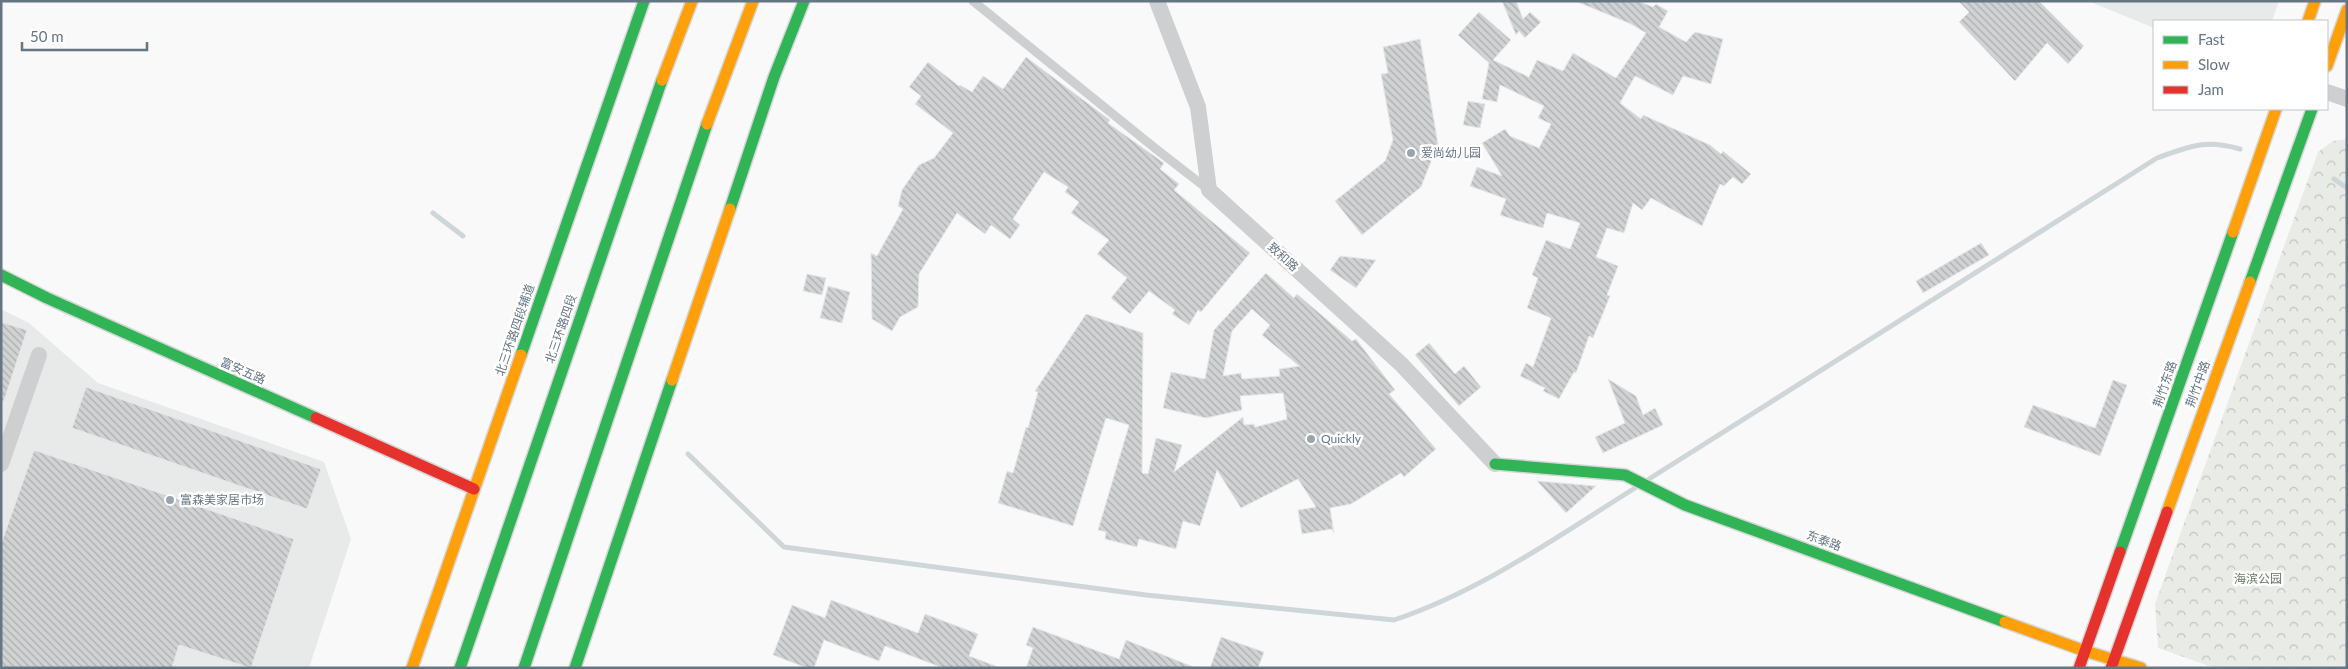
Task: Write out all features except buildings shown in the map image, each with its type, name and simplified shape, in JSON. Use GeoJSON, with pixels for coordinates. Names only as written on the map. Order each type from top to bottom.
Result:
{"type":"FeatureCollection","features":[{"type":"Feature","properties":{"kind":"main road","name":"北三环路四段辅道"},"geometry":{"type":"LineString","coordinates":[[412,668],[644,1]]}},
{"type":"Feature","properties":{"kind":"main road","name":"北三环路四段"},"geometry":{"type":"LineString","coordinates":[[460,668],[653,103],[692,1]]}},
{"type":"Feature","properties":{"kind":"main road"},"geometry":{"type":"LineString","coordinates":[[524,668],[711,113],[752,1]]}},
{"type":"Feature","properties":{"kind":"main road"},"geometry":{"type":"LineString","coordinates":[[575,668],[771,86],[804,1]]}},
{"type":"Feature","properties":{"kind":"main road"},"geometry":{"type":"LineString","coordinates":[[2308,20],[2315,1]]}},
{"type":"Feature","properties":{"kind":"main road"},"geometry":{"type":"LineString","coordinates":[[2328,63],[2347,10]]}},
{"type":"Feature","properties":{"kind":"main road","name":"荆竹东路"},"geometry":{"type":"LineString","coordinates":[[2079,668],[2276,110]]}},
{"type":"Feature","properties":{"kind":"main road","name":"荆竹中路"},"geometry":{"type":"LineString","coordinates":[[2113,663],[2312,110]]}},
{"type":"Feature","properties":{"kind":"main road","name":"富安五路"},"geometry":{"type":"LineString","coordinates":[[1,275],[47,298],[474,489]]}},
{"type":"Feature","properties":{"kind":"main road","name":"东泰路"},"geometry":{"type":"LineString","coordinates":[[1495,464],[1625,475],[1694,509],[2085,651],[2113,663],[2141,668]]}},
{"type":"Feature","properties":{"kind":"street"},"geometry":{"type":"LineString","coordinates":[[1157,1],[1198,107],[1209,190]]}},
{"type":"Feature","properties":{"kind":"street"},"geometry":{"type":"LineString","coordinates":[[2328,92],[2347,99]]}},
{"type":"Feature","properties":{"kind":"street","name":"致和路"},"geometry":{"type":"LineString","coordinates":[[1209,190],[1401,364],[1495,464]]}},
{"type":"Feature","properties":{"kind":"street"},"geometry":{"type":"LineString","coordinates":[[1,464],[39,355]]}},
{"type":"Feature","properties":{"kind":"lane"},"geometry":{"type":"LineString","coordinates":[[973,1],[1209,190]]}},
{"type":"Feature","properties":{"kind":"shaded area"},"geometry":{"type":"Polygon","coordinates":[[[2088,1],[2279,1],[2272,20],[2153,20],[2153,28],[2088,1]]]}},
{"type":"Feature","properties":{"kind":"shaded area","name":"富森美家居市场"},"geometry":{"type":"Polygon","coordinates":[[[1,309],[29,323],[98,383],[324,462],[351,539],[309,668],[1,668],[1,309]]]}},
{"type":"Feature","properties":{"kind":"green space","name":"海滨公园"},"geometry":{"type":"Polygon","coordinates":[[[2347,139],[2347,668],[2215,668],[2158,648],[2155,604],[2318,152],[2333,141],[2347,139]]]}},
{"type":"Feature","properties":{"kind":"waterway"},"geometry":{"type":"LineString","coordinates":[[1649,479],[2157,158],[2189,147],[2207,144],[2240,149]]}},
{"type":"Feature","properties":{"kind":"waterway"},"geometry":{"type":"LineString","coordinates":[[2334,179],[2347,188]]}},
{"type":"Feature","properties":{"kind":"waterway"},"geometry":{"type":"LineString","coordinates":[[433,213],[463,236]]}},
{"type":"Feature","properties":{"kind":"waterway"},"geometry":{"type":"LineString","coordinates":[[688,454],[784,547],[1146,595],[1394,620],[1458,594],[1488,578],[1635,488]]}},
{"type":"Feature","properties":{"kind":"traffic: fast"},"geometry":{"type":"LineString","coordinates":[[521,355],[644,1]]}},
{"type":"Feature","properties":{"kind":"traffic: fast"},"geometry":{"type":"LineString","coordinates":[[730,209],[774,77],[804,1]]}},
{"type":"Feature","properties":{"kind":"traffic: fast"},"geometry":{"type":"LineString","coordinates":[[460,668],[662,80]]}},
{"type":"Feature","properties":{"kind":"traffic: fast"},"geometry":{"type":"LineString","coordinates":[[2250,282],[2312,110]]}},
{"type":"Feature","properties":{"kind":"traffic: fast"},"geometry":{"type":"LineString","coordinates":[[524,668],[707,124]]}},
{"type":"Feature","properties":{"kind":"traffic: fast"},"geometry":{"type":"LineString","coordinates":[[2120,552],[2233,232]]}},
{"type":"Feature","properties":{"kind":"traffic: fast"},"geometry":{"type":"LineString","coordinates":[[1,275],[47,298],[316,418]]}},
{"type":"Feature","properties":{"kind":"traffic: fast"},"geometry":{"type":"LineString","coordinates":[[575,668],[672,380]]}},
{"type":"Feature","properties":{"kind":"traffic: fast"},"geometry":{"type":"LineString","coordinates":[[1495,464],[1625,475],[1685,505],[2005,622]]}},
{"type":"Feature","properties":{"kind":"traffic: slow"},"geometry":{"type":"LineString","coordinates":[[662,80],[692,1]]}},
{"type":"Feature","properties":{"kind":"traffic: slow"},"geometry":{"type":"LineString","coordinates":[[707,124],[753,1]]}},
{"type":"Feature","properties":{"kind":"traffic: slow"},"geometry":{"type":"LineString","coordinates":[[2308,20],[2315,1]]}},
{"type":"Feature","properties":{"kind":"traffic: slow"},"geometry":{"type":"LineString","coordinates":[[2328,63],[2347,10]]}},
{"type":"Feature","properties":{"kind":"traffic: slow"},"geometry":{"type":"LineString","coordinates":[[2233,232],[2276,110]]}},
{"type":"Feature","properties":{"kind":"traffic: slow"},"geometry":{"type":"LineString","coordinates":[[672,380],[730,209]]}},
{"type":"Feature","properties":{"kind":"traffic: slow"},"geometry":{"type":"LineString","coordinates":[[2167,512],[2250,282]]}},
{"type":"Feature","properties":{"kind":"traffic: slow"},"geometry":{"type":"LineString","coordinates":[[412,668],[521,355]]}},
{"type":"Feature","properties":{"kind":"traffic: slow"},"geometry":{"type":"LineString","coordinates":[[2005,622],[2085,651],[2141,668]]}},
{"type":"Feature","properties":{"kind":"traffic: jam"},"geometry":{"type":"LineString","coordinates":[[316,418],[474,489]]}},
{"type":"Feature","properties":{"kind":"traffic: jam"},"geometry":{"type":"LineString","coordinates":[[2111,668],[2167,512]]}},
{"type":"Feature","properties":{"kind":"traffic: jam"},"geometry":{"type":"LineString","coordinates":[[2079,668],[2120,552]]}},
{"type":"Feature","properties":{"kind":"place","name":"爱尚幼儿园"},"geometry":{"type":"Point","coordinates":[1411,153]}},
{"type":"Feature","properties":{"kind":"place","name":"Quickly"},"geometry":{"type":"Point","coordinates":[1311,439]}},
{"type":"Feature","properties":{"kind":"place","name":"富森美家居市场"},"geometry":{"type":"Point","coordinates":[170,500]}}]}
